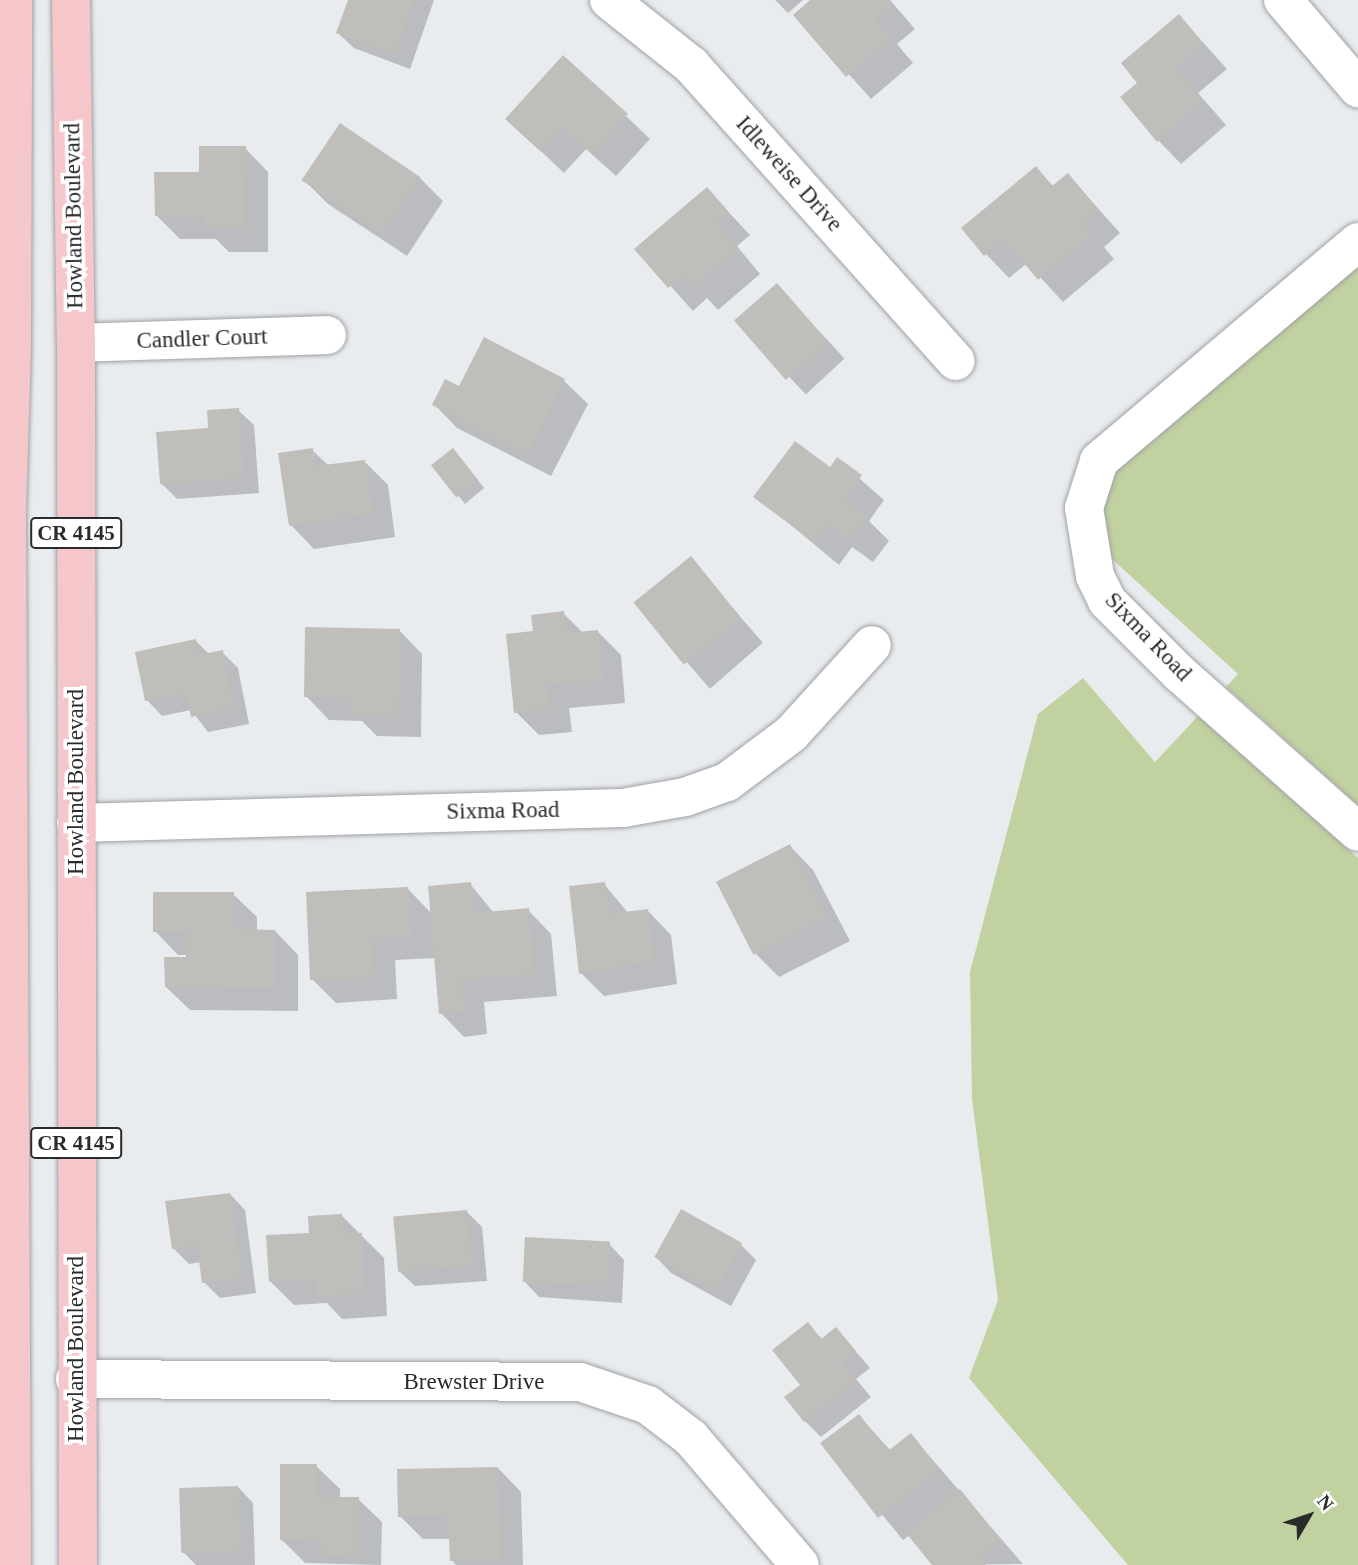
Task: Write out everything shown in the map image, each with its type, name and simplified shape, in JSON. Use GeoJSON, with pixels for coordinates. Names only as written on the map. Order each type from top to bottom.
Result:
{"type":"FeatureCollection","features":[{"type":"Feature","properties":{"kind":"main road","name":"CR 4145"},"geometry":{"type":"LineString","coordinates":[[12,1565],[6,346],[13,0]]}},
{"type":"Feature","properties":{"kind":"main road","name":"Howland Boulevard"},"geometry":{"type":"LineString","coordinates":[[71,0],[76,343],[75,1379],[78,1565]]}},
{"type":"Feature","properties":{"kind":"street","name":"Idleweise Drive"},"geometry":{"type":"LineString","coordinates":[[610,0],[691,65],[956,361]]}},
{"type":"Feature","properties":{"kind":"street"},"geometry":{"type":"LineString","coordinates":[[1283,0],[1358,88]]}},
{"type":"Feature","properties":{"kind":"street","name":"Sixma Road"},"geometry":{"type":"LineString","coordinates":[[1358,242],[1099,461],[1084,508],[1095,576],[1107,601],[1180,673],[1358,832]]}},
{"type":"Feature","properties":{"kind":"street","name":"Candler Court"},"geometry":{"type":"LineString","coordinates":[[76,343],[327,335]]}},
{"type":"Feature","properties":{"kind":"street","name":"Sixma Road"},"geometry":{"type":"LineString","coordinates":[[76,823],[623,808],[685,797],[727,782],[791,734],[872,645]]}},
{"type":"Feature","properties":{"kind":"street","name":"Brewster Drive"},"geometry":{"type":"LineString","coordinates":[[75,1379],[580,1382],[648,1405],[691,1438],[800,1565]]}},
{"type":"Feature","properties":{"kind":"green space"},"geometry":{"type":"Polygon","coordinates":[[[1358,264],[1358,805],[1226,687],[1238,674],[1112,559],[1103,507],[1115,469],[1358,264]]]}},
{"type":"Feature","properties":{"kind":"green space"},"geometry":{"type":"Polygon","coordinates":[[[1083,678],[1155,762],[1198,716],[1358,858],[1358,1565],[1128,1565],[969,1378],[998,1300],[972,1099],[970,972],[1038,714],[1083,678]]]}},
{"type":"Feature","properties":{"kind":"building"},"geometry":{"type":"Polygon","coordinates":[[[348,0],[414,0],[395,54],[336,33],[348,0]]]}},
{"type":"Feature","properties":{"kind":"building"},"geometry":{"type":"Polygon","coordinates":[[[810,0],[889,0],[893,5],[875,20],[891,39],[846,77],[793,15],[810,0]]]}},
{"type":"Feature","properties":{"kind":"building"},"geometry":{"type":"Polygon","coordinates":[[[1179,14],[1205,45],[1176,68],[1204,101],[1157,142],[1120,97],[1137,83],[1121,63],[1179,14]]]}},
{"type":"Feature","properties":{"kind":"building"},"geometry":{"type":"Polygon","coordinates":[[[563,55],[628,114],[592,154],[562,127],[540,151],[505,119],[563,55]]]}},
{"type":"Feature","properties":{"kind":"building"},"geometry":{"type":"Polygon","coordinates":[[[340,123],[420,177],[382,234],[301,180],[340,123]]]}},
{"type":"Feature","properties":{"kind":"building"},"geometry":{"type":"Polygon","coordinates":[[[199,146],[246,146],[245,230],[203,229],[204,217],[155,216],[154,172],[199,172],[199,146]]]}},
{"type":"Feature","properties":{"kind":"building"},"geometry":{"type":"Polygon","coordinates":[[[1036,166],[1052,186],[1068,173],[1098,209],[1082,222],[1092,235],[1038,280],[1004,239],[984,256],[961,228],[1036,166]]]}},
{"type":"Feature","properties":{"kind":"building"},"geometry":{"type":"Polygon","coordinates":[[[707,187],[728,211],[715,222],[738,249],[693,288],[683,276],[668,288],[634,249],[707,187]]]}},
{"type":"Feature","properties":{"kind":"building"},"geometry":{"type":"Polygon","coordinates":[[[777,283],[829,343],[786,380],[734,320],[777,283]]]}},
{"type":"Feature","properties":{"kind":"building"},"geometry":{"type":"Polygon","coordinates":[[[484,337],[565,379],[528,454],[432,405],[445,379],[459,386],[484,337]]]}},
{"type":"Feature","properties":{"kind":"building"},"geometry":{"type":"Polygon","coordinates":[[[239,408],[244,478],[160,484],[156,432],[208,428],[207,410],[239,408]]]}},
{"type":"Feature","properties":{"kind":"building"},"geometry":{"type":"Polygon","coordinates":[[[795,441],[830,467],[837,457],[862,475],[845,499],[867,516],[849,540],[828,525],[815,543],[753,497],[795,441]]]}},
{"type":"Feature","properties":{"kind":"building"},"geometry":{"type":"Polygon","coordinates":[[[313,448],[315,466],[365,460],[373,514],[289,526],[278,453],[313,448]]]}},
{"type":"Feature","properties":{"kind":"building"},"geometry":{"type":"Polygon","coordinates":[[[453,448],[478,480],[456,498],[431,465],[453,448]]]}},
{"type":"Feature","properties":{"kind":"building"},"geometry":{"type":"Polygon","coordinates":[[[691,556],[741,618],[684,665],[633,603],[691,556]]]}},
{"type":"Feature","properties":{"kind":"building"},"geometry":{"type":"Polygon","coordinates":[[[564,611],[566,633],[598,630],[603,680],[547,685],[550,709],[514,713],[506,634],[533,631],[531,615],[564,611]]]}},
{"type":"Feature","properties":{"kind":"building"},"geometry":{"type":"Polygon","coordinates":[[[305,627],[400,629],[399,714],[352,714],[352,698],[304,697],[305,627]]]}},
{"type":"Feature","properties":{"kind":"building"},"geometry":{"type":"Polygon","coordinates":[[[196,639],[199,655],[223,650],[234,708],[191,717],[186,693],[145,701],[135,652],[196,639]]]}},
{"type":"Feature","properties":{"kind":"building"},"geometry":{"type":"Polygon","coordinates":[[[790,844],[827,917],[753,955],[716,882],[790,844]]]}},
{"type":"Feature","properties":{"kind":"building"},"geometry":{"type":"Polygon","coordinates":[[[471,882],[474,913],[529,908],[534,974],[461,979],[464,1012],[439,1014],[428,886],[471,882]]]}},
{"type":"Feature","properties":{"kind":"building"},"geometry":{"type":"Polygon","coordinates":[[[605,882],[609,914],[648,909],[654,961],[579,974],[569,886],[605,882]]]}},
{"type":"Feature","properties":{"kind":"building"},"geometry":{"type":"Polygon","coordinates":[[[408,887],[411,936],[372,938],[374,977],[310,980],[306,892],[408,887]]]}},
{"type":"Feature","properties":{"kind":"building"},"geometry":{"type":"Polygon","coordinates":[[[153,892],[234,892],[234,929],[275,930],[275,988],[165,987],[164,957],[186,957],[186,932],[153,932],[153,892]]]}},
{"type":"Feature","properties":{"kind":"building"},"geometry":{"type":"Polygon","coordinates":[[[230,1193],[242,1278],[202,1283],[197,1246],[172,1249],[165,1201],[230,1193]]]}},
{"type":"Feature","properties":{"kind":"building"},"geometry":{"type":"Polygon","coordinates":[[[681,1209],[742,1243],[716,1291],[654,1257],[681,1209]]]}},
{"type":"Feature","properties":{"kind":"building"},"geometry":{"type":"Polygon","coordinates":[[[467,1210],[472,1266],[398,1272],[393,1216],[467,1210]]]}},
{"type":"Feature","properties":{"kind":"building"},"geometry":{"type":"Polygon","coordinates":[[[342,1214],[343,1233],[362,1233],[365,1294],[317,1296],[316,1280],[269,1282],[266,1235],[309,1233],[308,1216],[342,1214]]]}},
{"type":"Feature","properties":{"kind":"building"},"geometry":{"type":"Polygon","coordinates":[[[525,1237],[610,1241],[608,1286],[523,1282],[525,1237]]]}},
{"type":"Feature","properties":{"kind":"building"},"geometry":{"type":"Polygon","coordinates":[[[808,1322],[821,1339],[836,1327],[856,1351],[842,1362],[857,1381],[804,1422],[784,1397],[800,1385],[772,1350],[808,1322]]]}},
{"type":"Feature","properties":{"kind":"building"},"geometry":{"type":"Polygon","coordinates":[[[859,1414],[888,1451],[911,1433],[940,1470],[878,1518],[820,1443],[859,1414]]]}},
{"type":"Feature","properties":{"kind":"building"},"geometry":{"type":"Polygon","coordinates":[[[280,1464],[317,1464],[317,1497],[359,1497],[359,1557],[321,1556],[321,1541],[280,1540],[280,1464]]]}},
{"type":"Feature","properties":{"kind":"building"},"geometry":{"type":"Polygon","coordinates":[[[498,1467],[501,1560],[450,1561],[448,1515],[398,1517],[397,1469],[498,1467]]]}},
{"type":"Feature","properties":{"kind":"building"},"geometry":{"type":"Polygon","coordinates":[[[238,1486],[240,1551],[181,1553],[179,1488],[238,1486]]]}},
{"type":"Feature","properties":{"kind":"building"},"geometry":{"type":"Polygon","coordinates":[[[960,1489],[1001,1540],[980,1557],[986,1565],[932,1565],[906,1533],[960,1489]]]}}]}
